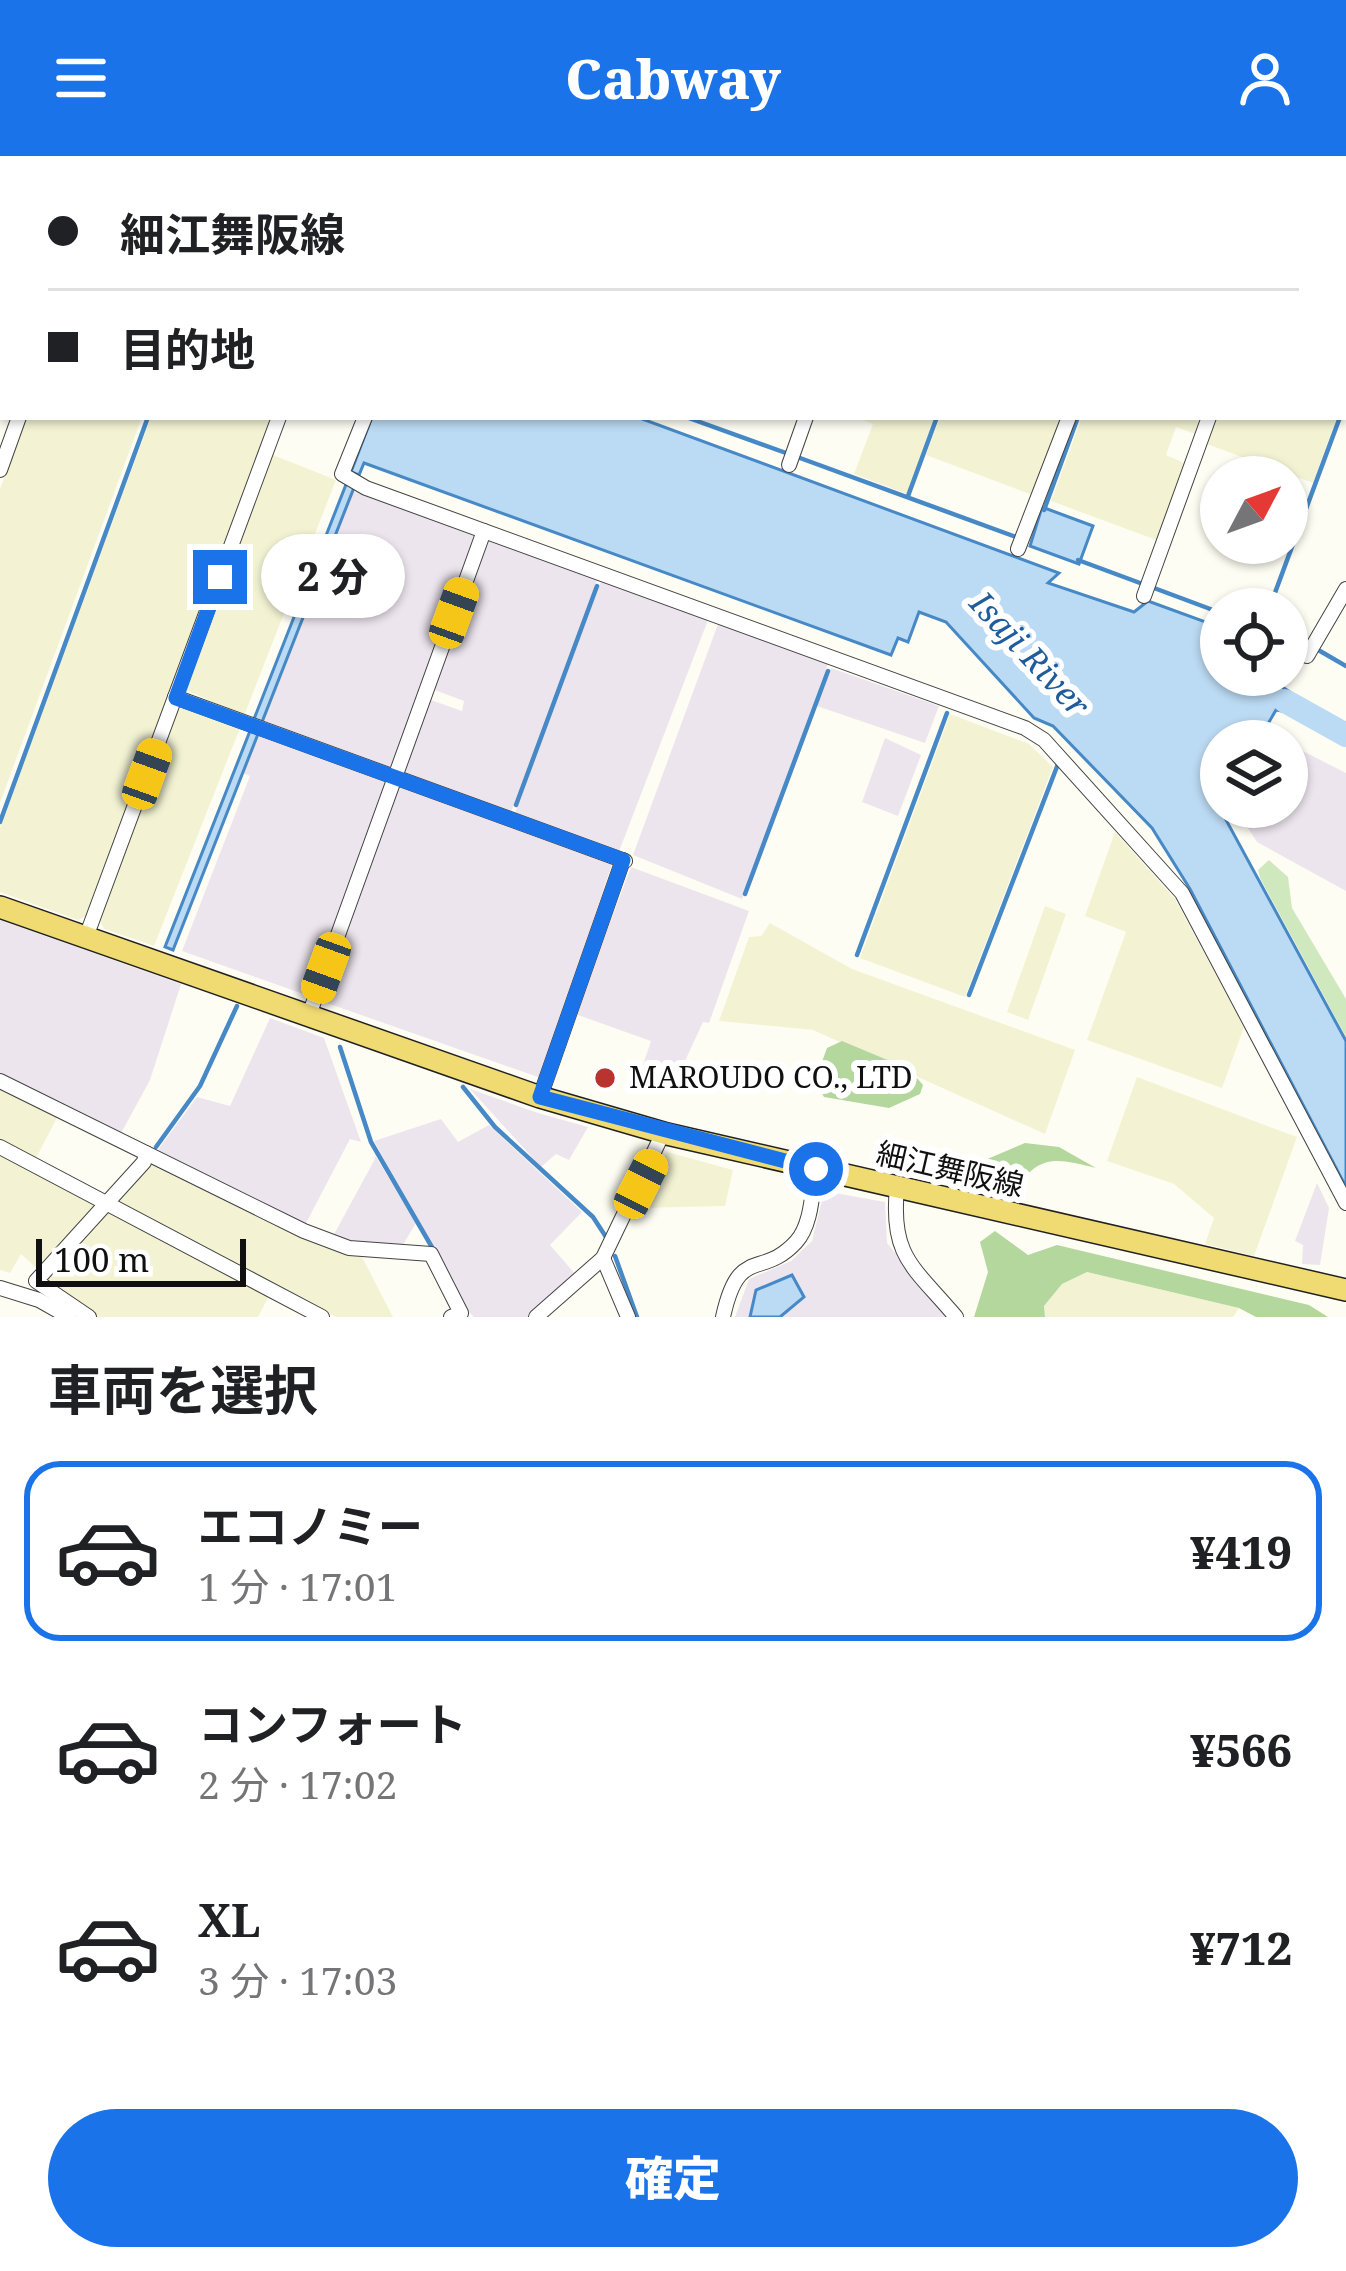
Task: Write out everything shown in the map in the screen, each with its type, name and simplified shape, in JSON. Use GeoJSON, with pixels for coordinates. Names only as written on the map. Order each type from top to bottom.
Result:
{"type":"FeatureCollection","features":[{"type":"Feature","properties":{"kind":"main road","name":"細江舞阪線"},"geometry":{"type":"LineString","coordinates":[[0,907],[540,1097],[663,1133],[1346,1290]]}},
{"type":"Feature","properties":{"kind":"street"},"geometry":{"type":"LineString","coordinates":[[0,470],[19,420]]}},
{"type":"Feature","properties":{"kind":"street"},"geometry":{"type":"LineString","coordinates":[[86,937],[278,420]]}},
{"type":"Feature","properties":{"kind":"street"},"geometry":{"type":"LineString","coordinates":[[364,420],[342,474],[484,531],[1025,728],[1044,740],[1182,893],[1346,1203]]}},
{"type":"Feature","properties":{"kind":"street"},"geometry":{"type":"LineString","coordinates":[[789,465],[805,420]]}},
{"type":"Feature","properties":{"kind":"street"},"geometry":{"type":"LineString","coordinates":[[1018,549],[1068,420]]}},
{"type":"Feature","properties":{"kind":"street"},"geometry":{"type":"LineString","coordinates":[[1144,596],[1208,420]]}},
{"type":"Feature","properties":{"kind":"street"},"geometry":{"type":"LineString","coordinates":[[309,1016],[484,531]]}},
{"type":"Feature","properties":{"kind":"street"},"geometry":{"type":"LineString","coordinates":[[1308,654],[1346,589]]}},
{"type":"Feature","properties":{"kind":"street"},"geometry":{"type":"LineString","coordinates":[[176,698],[624,860],[540,1097]]}},
{"type":"Feature","properties":{"kind":"street"},"geometry":{"type":"LineString","coordinates":[[0,1081],[304,1232],[349,1248],[430,1254],[460,1313],[451,1317]]}},
{"type":"Feature","properties":{"kind":"street"},"geometry":{"type":"LineString","coordinates":[[536,1317],[603,1258],[663,1133]]}},
{"type":"Feature","properties":{"kind":"street"},"geometry":{"type":"LineString","coordinates":[[0,1147],[322,1317]]}},
{"type":"Feature","properties":{"kind":"street"},"geometry":{"type":"LineString","coordinates":[[89,1317],[36,1281],[146,1153]]}},
{"type":"Feature","properties":{"kind":"street"},"geometry":{"type":"LineString","coordinates":[[723,1317],[734,1278],[802,1235],[816,1169]]}},
{"type":"Feature","properties":{"kind":"street"},"geometry":{"type":"LineString","coordinates":[[897,1188],[893,1222],[898,1246],[956,1317]]}},
{"type":"Feature","properties":{"kind":"street"},"geometry":{"type":"LineString","coordinates":[[603,1258],[628,1317]]}},
{"type":"Feature","properties":{"kind":"street"},"geometry":{"type":"LineString","coordinates":[[0,1288],[39,1300],[69,1317]]}},
{"type":"Feature","properties":{"kind":"shaded area"},"geometry":{"type":"Polygon","coordinates":[[[353,491],[478,536],[389,771],[261,724],[353,491]]]}},
{"type":"Feature","properties":{"kind":"shaded area"},"geometry":{"type":"Polygon","coordinates":[[[489,540],[597,580],[510,815],[401,775],[428,699],[462,711],[464,701],[432,689],[489,540]]]}},
{"type":"Feature","properties":{"kind":"shaded area"},"geometry":{"type":"Polygon","coordinates":[[[601,581],[708,620],[618,854],[514,816],[601,581]]]}},
{"type":"Feature","properties":{"kind":"shaded area"},"geometry":{"type":"Polygon","coordinates":[[[718,624],[828,664],[742,899],[633,855],[718,624]]]}},
{"type":"Feature","properties":{"kind":"shaded area"},"geometry":{"type":"Polygon","coordinates":[[[831,668],[939,706],[925,743],[817,706],[831,668]]]}},
{"type":"Feature","properties":{"kind":"shaded area"},"geometry":{"type":"Polygon","coordinates":[[[258,732],[388,779],[309,996],[182,951],[250,776],[242,773],[258,732]]]}},
{"type":"Feature","properties":{"kind":"shaded area"},"geometry":{"type":"Polygon","coordinates":[[[885,738],[921,755],[898,816],[862,802],[885,738]]]}},
{"type":"Feature","properties":{"kind":"shaded area"},"geometry":{"type":"Polygon","coordinates":[[[1308,754],[1346,773],[1346,891],[1257,842],[1248,828],[1308,828],[1308,754]]]}},
{"type":"Feature","properties":{"kind":"shaded area"},"geometry":{"type":"Polygon","coordinates":[[[400,783],[613,861],[541,1078],[321,1001],[400,783]]]}},
{"type":"Feature","properties":{"kind":"shaded area"},"geometry":{"type":"Polygon","coordinates":[[[631,867],[749,911],[709,1023],[703,1022],[671,1091],[638,1080],[651,1041],[575,1014],[631,867]]]}},
{"type":"Feature","properties":{"kind":"shaded area"},"geometry":{"type":"Polygon","coordinates":[[[0,920],[181,984],[150,1080],[120,1135],[0,1076],[0,920]]]}},
{"type":"Feature","properties":{"kind":"shaded area"},"geometry":{"type":"Polygon","coordinates":[[[270,1018],[324,1038],[361,1142],[350,1139],[304,1227],[157,1151],[197,1097],[230,1106],[270,1018]]]}},
{"type":"Feature","properties":{"kind":"shaded area"},"geometry":{"type":"Polygon","coordinates":[[[470,1089],[588,1127],[569,1160],[556,1154],[541,1167],[470,1089]]]}},
{"type":"Feature","properties":{"kind":"shaded area"},"geometry":{"type":"Polygon","coordinates":[[[441,1119],[458,1142],[489,1125],[582,1212],[550,1245],[576,1275],[528,1317],[474,1317],[468,1311],[374,1141],[441,1119]]]}},
{"type":"Feature","properties":{"kind":"shaded area"},"geometry":{"type":"Polygon","coordinates":[[[376,1157],[416,1223],[401,1248],[332,1238],[376,1157]]]}},
{"type":"Feature","properties":{"kind":"shaded area"},"geometry":{"type":"Polygon","coordinates":[[[1317,1183],[1329,1208],[1320,1265],[1302,1264],[1303,1245],[1295,1241],[1317,1183]]]}},
{"type":"Feature","properties":{"kind":"shaded area"},"geometry":{"type":"Polygon","coordinates":[[[829,1192],[885,1202],[887,1243],[947,1317],[735,1317],[749,1279],[791,1261],[812,1241],[823,1196],[829,1192]]]}},
{"type":"Feature","properties":{"kind":"green space"},"geometry":{"type":"Polygon","coordinates":[[[25,420],[141,420],[0,803],[0,489],[25,420]]]}},
{"type":"Feature","properties":{"kind":"green space"},"geometry":{"type":"Polygon","coordinates":[[[150,420],[270,420],[87,916],[78,920],[0,892],[0,828],[150,420]]]}},
{"type":"Feature","properties":{"kind":"green space"},"geometry":{"type":"Polygon","coordinates":[[[863,420],[934,420],[907,494],[854,474],[873,424],[863,420]]]}},
{"type":"Feature","properties":{"kind":"green space"},"geometry":{"type":"Polygon","coordinates":[[[939,420],[1063,420],[1035,496],[926,455],[939,420]]]}},
{"type":"Feature","properties":{"kind":"green space"},"geometry":{"type":"Polygon","coordinates":[[[1081,420],[1203,423],[1198,435],[1176,427],[1166,455],[1187,464],[1159,541],[1051,501],[1081,420]]]}},
{"type":"Feature","properties":{"kind":"green space"},"geometry":{"type":"Polygon","coordinates":[[[1213,420],[1336,420],[1313,483],[1308,481],[1308,456],[1239,456],[1204,443],[1213,420]]]}},
{"type":"Feature","properties":{"kind":"green space"},"geometry":{"type":"Polygon","coordinates":[[[273,455],[336,480],[244,716],[186,690],[273,455]]]}},
{"type":"Feature","properties":{"kind":"green space"},"geometry":{"type":"Polygon","coordinates":[[[184,707],[240,728],[154,946],[104,929],[100,921],[178,710],[184,707]]]}},
{"type":"Feature","properties":{"kind":"green space"},"geometry":{"type":"Polygon","coordinates":[[[950,714],[1029,744],[1053,767],[965,997],[860,958],[950,714]]]}},
{"type":"Feature","properties":{"kind":"green space"},"geometry":{"type":"Polygon","coordinates":[[[1115,832],[1175,899],[1244,1027],[1222,1088],[1087,1040],[1126,932],[1085,916],[1115,832]]]}},
{"type":"Feature","properties":{"kind":"green space"},"geometry":{"type":"Polygon","coordinates":[[[1269,860],[1288,877],[1292,908],[1346,999],[1346,1037],[1260,878],[1258,870],[1269,860]]]}},
{"type":"Feature","properties":{"kind":"green space"},"geometry":{"type":"Polygon","coordinates":[[[1045,906],[1066,914],[1028,1020],[1007,1012],[1045,906]]]}},
{"type":"Feature","properties":{"kind":"green space"},"geometry":{"type":"Polygon","coordinates":[[[770,923],[852,969],[1075,1050],[1045,1134],[813,1030],[719,1021],[749,937],[761,936],[770,923]]]}},
{"type":"Feature","properties":{"kind":"green space"},"geometry":{"type":"Polygon","coordinates":[[[842,1041],[909,1069],[923,1085],[920,1094],[889,1108],[824,1097],[815,1081],[827,1048],[842,1041]]]}},
{"type":"Feature","properties":{"kind":"green space"},"geometry":{"type":"Polygon","coordinates":[[[1137,1077],[1297,1137],[1254,1256],[1205,1244],[1214,1218],[1174,1184],[1107,1161],[1137,1077]]]}},
{"type":"Feature","properties":{"kind":"green space"},"geometry":{"type":"Polygon","coordinates":[[[0,1086],[59,1114],[36,1158],[0,1139],[0,1086]]]}},
{"type":"Feature","properties":{"kind":"green space"},"geometry":{"type":"Polygon","coordinates":[[[1025,1143],[1059,1147],[1096,1168],[1070,1162],[1041,1164],[1015,1189],[1004,1193],[986,1191],[972,1181],[985,1160],[1025,1143]]]}},
{"type":"Feature","properties":{"kind":"green space"},"geometry":{"type":"Polygon","coordinates":[[[667,1152],[733,1170],[725,1206],[638,1208],[667,1152]]]}},
{"type":"Feature","properties":{"kind":"green space"},"geometry":{"type":"Polygon","coordinates":[[[0,1154],[96,1204],[40,1271],[21,1254],[10,1273],[0,1270],[0,1154]]]}},
{"type":"Feature","properties":{"kind":"green space"},"geometry":{"type":"Polygon","coordinates":[[[153,1159],[360,1253],[393,1317],[336,1317],[118,1202],[153,1159]]]}},
{"type":"Feature","properties":{"kind":"green space"},"geometry":{"type":"Polygon","coordinates":[[[109,1211],[269,1296],[258,1317],[96,1317],[45,1282],[109,1211]]]}},
{"type":"Feature","properties":{"kind":"green space"},"geometry":{"type":"Polygon","coordinates":[[[995,1231],[1028,1255],[1057,1245],[1309,1305],[1328,1317],[1256,1317],[1239,1308],[1087,1272],[1062,1284],[1044,1306],[1045,1317],[974,1317],[988,1272],[980,1242],[995,1231]]]}},
{"type":"Feature","properties":{"kind":"green space"},"geometry":{"type":"Polygon","coordinates":[[[1087,1272],[1239,1308],[1233,1317],[1045,1317],[1044,1306],[1062,1284],[1087,1272]]]}},
{"type":"Feature","properties":{"kind":"water","name":"Isaji River"},"geometry":{"type":"Polygon","coordinates":[[[371,420],[645,420],[1059,573],[1048,583],[1134,612],[1148,601],[1200,620],[1200,696],[1295,696],[1311,716],[1276,710],[1270,720],[1200,720],[1200,828],[1230,828],[1346,1041],[1346,1187],[1190,889],[1152,828],[1053,726],[1034,718],[946,622],[919,612],[908,642],[898,638],[891,655],[364,463],[359,475],[351,472],[371,420]]]}},
{"type":"Feature","properties":{"kind":"water"},"geometry":{"type":"Polygon","coordinates":[[[347,482],[355,485],[262,722],[254,719],[347,482]]]}},
{"type":"Feature","properties":{"kind":"water"},"geometry":{"type":"Polygon","coordinates":[[[1042,507],[1093,526],[1079,564],[1030,546],[1042,507]]]}},
{"type":"Feature","properties":{"kind":"water"},"geometry":{"type":"Polygon","coordinates":[[[250,731],[258,734],[173,950],[165,947],[250,731]]]}},
{"type":"Feature","properties":{"kind":"water"},"geometry":{"type":"Polygon","coordinates":[[[792,1275],[804,1297],[780,1317],[750,1317],[756,1290],[792,1275]]]}},
{"type":"Feature","properties":{"kind":"waterway"},"geometry":{"type":"LineString","coordinates":[[0,822],[147,420]]}},
{"type":"Feature","properties":{"kind":"waterway"},"geometry":{"type":"LineString","coordinates":[[694,420],[786,453]]}},
{"type":"Feature","properties":{"kind":"waterway"},"geometry":{"type":"LineString","coordinates":[[908,496],[936,420]]}},
{"type":"Feature","properties":{"kind":"waterway"},"geometry":{"type":"LineString","coordinates":[[1044,510],[1077,420]]}},
{"type":"Feature","properties":{"kind":"waterway"},"geometry":{"type":"LineString","coordinates":[[1277,588],[1339,420]]}},
{"type":"Feature","properties":{"kind":"waterway"},"geometry":{"type":"LineString","coordinates":[[800,458],[1016,537]]}},
{"type":"Feature","properties":{"kind":"waterway"},"geometry":{"type":"LineString","coordinates":[[1078,560],[1140,583]]}},
{"type":"Feature","properties":{"kind":"waterway"},"geometry":{"type":"LineString","coordinates":[[516,805],[597,586]]}},
{"type":"Feature","properties":{"kind":"waterway"},"geometry":{"type":"LineString","coordinates":[[1154,588],[1200,605]]}},
{"type":"Feature","properties":{"kind":"waterway"},"geometry":{"type":"LineString","coordinates":[[1320,651],[1346,666]]}},
{"type":"Feature","properties":{"kind":"waterway"},"geometry":{"type":"LineString","coordinates":[[745,894],[828,671]]}},
{"type":"Feature","properties":{"kind":"waterway"},"geometry":{"type":"LineString","coordinates":[[1285,701],[1346,735]]}},
{"type":"Feature","properties":{"kind":"waterway"},"geometry":{"type":"LineString","coordinates":[[857,955],[947,713]]}},
{"type":"Feature","properties":{"kind":"waterway"},"geometry":{"type":"LineString","coordinates":[[969,995],[1058,764]]}},
{"type":"Feature","properties":{"kind":"waterway"},"geometry":{"type":"LineString","coordinates":[[156,1147],[200,1086],[237,1006]]}},
{"type":"Feature","properties":{"kind":"waterway"},"geometry":{"type":"LineString","coordinates":[[340,1047],[371,1142],[433,1249]]}},
{"type":"Feature","properties":{"kind":"waterway"},"geometry":{"type":"LineString","coordinates":[[463,1087],[495,1127],[593,1217],[606,1237]]}},
{"type":"Feature","properties":{"kind":"waterway"},"geometry":{"type":"LineString","coordinates":[[615,1256],[637,1317]]}},
{"type":"Feature","properties":{"kind":"place","name":"MAROUDO CO., LTD"},"geometry":{"type":"Point","coordinates":[605,1078]}},
{"type":"Feature","properties":{"kind":"route"},"geometry":{"type":"LineString","coordinates":[[220,577],[176,698],[623,860],[540,1097],[667,1134],[816,1169]]}}]}
